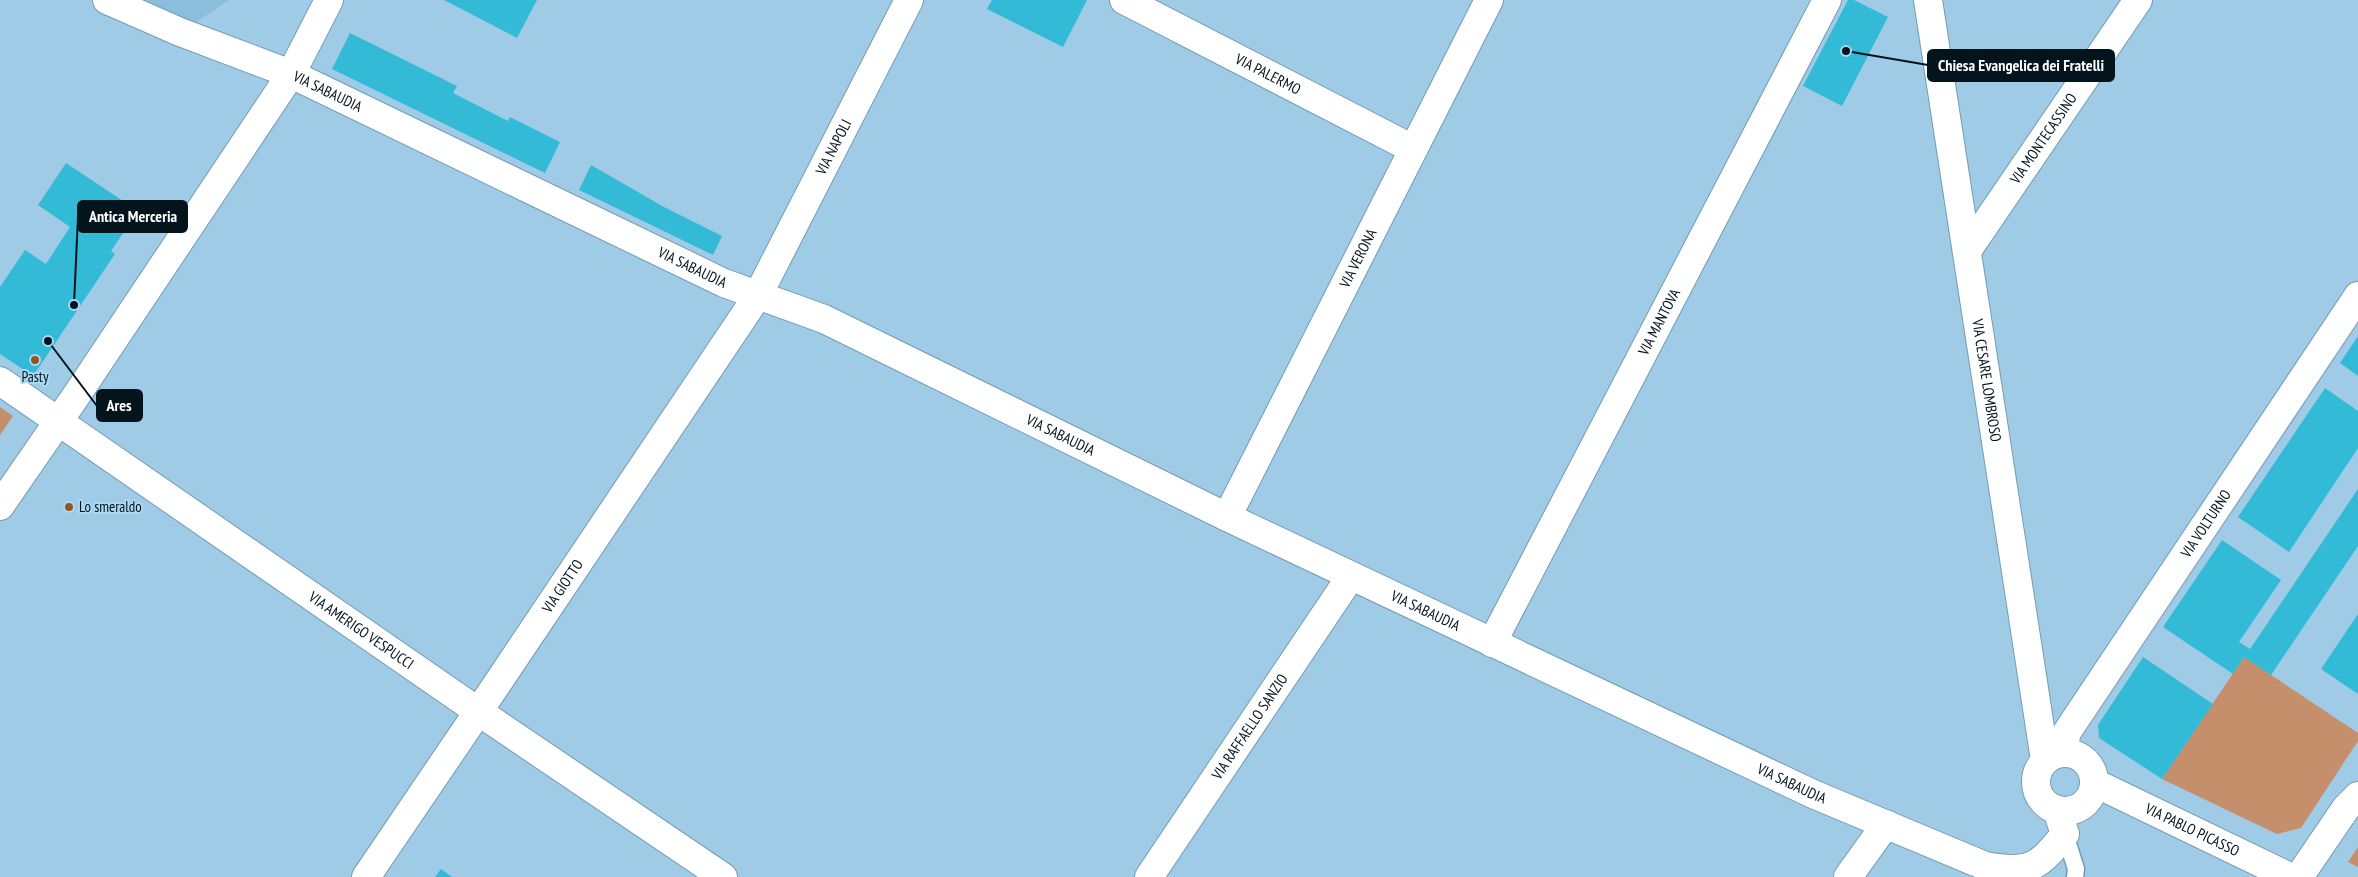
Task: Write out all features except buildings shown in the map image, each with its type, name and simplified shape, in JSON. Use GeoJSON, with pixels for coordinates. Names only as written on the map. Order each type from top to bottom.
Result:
{"type":"FeatureCollection","features":[{"type":"Feature","properties":{"kind":"street","name":"VIA SABAUDIA"},"geometry":{"type":"LineString","coordinates":[[108,0],[180,32],[291,74],[724,283],[824,319],[1227,517],[1813,794],[1985,866],[2014,874]]}},
{"type":"Feature","properties":{"kind":"street"},"geometry":{"type":"LineString","coordinates":[[0,506],[291,74],[329,0]]}},
{"type":"Feature","properties":{"kind":"street","name":"VIA NAPOLI"},"geometry":{"type":"LineString","coordinates":[[758,295],[909,0]]}},
{"type":"Feature","properties":{"kind":"street","name":"VIA PALERMO"},"geometry":{"type":"LineString","coordinates":[[1124,0],[1413,149]]}},
{"type":"Feature","properties":{"kind":"street","name":"VIA VERONA"},"geometry":{"type":"LineString","coordinates":[[1227,517],[1489,0]]}},
{"type":"Feature","properties":{"kind":"street","name":"VIA MANTOVA"},"geometry":{"type":"LineString","coordinates":[[1492,642],[1827,0]]}},
{"type":"Feature","properties":{"kind":"street","name":"VIA CESARE LOMBROSO"},"geometry":{"type":"LineString","coordinates":[[1928,0],[1967,252],[2054,756]]}},
{"type":"Feature","properties":{"kind":"street","name":"VIA MONTECASSINO"},"geometry":{"type":"LineString","coordinates":[[1967,252],[2138,0]]}},
{"type":"Feature","properties":{"kind":"street","name":"VIA GIOTTO"},"geometry":{"type":"LineString","coordinates":[[366,877],[479,712],[758,295]]}},
{"type":"Feature","properties":{"kind":"street","name":"VIA VOLTURNO"},"geometry":{"type":"LineString","coordinates":[[2054,756],[2067,732],[2358,296]]}},
{"type":"Feature","properties":{"kind":"street","name":"VIA AMERIGO VESPUCCI"},"geometry":{"type":"LineString","coordinates":[[0,381],[479,712],[723,877]]}},
{"type":"Feature","properties":{"kind":"street","name":"VIA RAFFAELLO SANZIO"},"geometry":{"type":"LineString","coordinates":[[1149,877],[1351,576]]}},
{"type":"Feature","properties":{"kind":"street"},"geometry":{"type":"LineString","coordinates":[[2014,874],[2036,865],[2061,822],[2089,800],[2095,783],[2094,773],[2085,761],[2072,753],[2054,756],[2036,775],[2038,792],[2061,822]]}},
{"type":"Feature","properties":{"kind":"street","name":"VIA PABLO PICASSO"},"geometry":{"type":"LineString","coordinates":[[2095,783],[2290,877]]}},
{"type":"Feature","properties":{"kind":"street"},"geometry":{"type":"LineString","coordinates":[[2299,877],[2346,808],[2358,796]]}},
{"type":"Feature","properties":{"kind":"street"},"geometry":{"type":"LineString","coordinates":[[1848,877],[1886,824]]}},
{"type":"Feature","properties":{"kind":"lane"},"geometry":{"type":"LineString","coordinates":[[2061,822],[2076,869],[2075,877]]}},
{"type":"Feature","properties":{"kind":"shaded area"},"geometry":{"type":"Polygon","coordinates":[[[115,0],[229,0],[184,30],[115,0]]]}},
{"type":"Feature","properties":{"kind":"shaded area"},"geometry":{"type":"Polygon","coordinates":[[[0,407],[13,416],[0,435],[0,407]]]}},
{"type":"Feature","properties":{"kind":"shaded area"},"geometry":{"type":"Polygon","coordinates":[[[2244,657],[2358,733],[2358,741],[2301,828],[2277,834],[2162,779],[2244,657]]]}},
{"type":"Feature","properties":{"kind":"shaded area"},"geometry":{"type":"Polygon","coordinates":[[[2358,847],[2358,867],[2348,862],[2358,847]]]}},
{"type":"Feature","properties":{"kind":"place","name":"Chiesa Evangelica dei Fratelli"},"geometry":{"type":"Point","coordinates":[1846,51]}},
{"type":"Feature","properties":{"kind":"place","name":"Antica Merceria"},"geometry":{"type":"Point","coordinates":[74,305]}},
{"type":"Feature","properties":{"kind":"place","name":"Ares"},"geometry":{"type":"Point","coordinates":[48,341]}},
{"type":"Feature","properties":{"kind":"place","name":"Pasty"},"geometry":{"type":"Point","coordinates":[35,360]}},
{"type":"Feature","properties":{"kind":"place","name":"Lo smeraldo"},"geometry":{"type":"Point","coordinates":[69,507]}}]}
